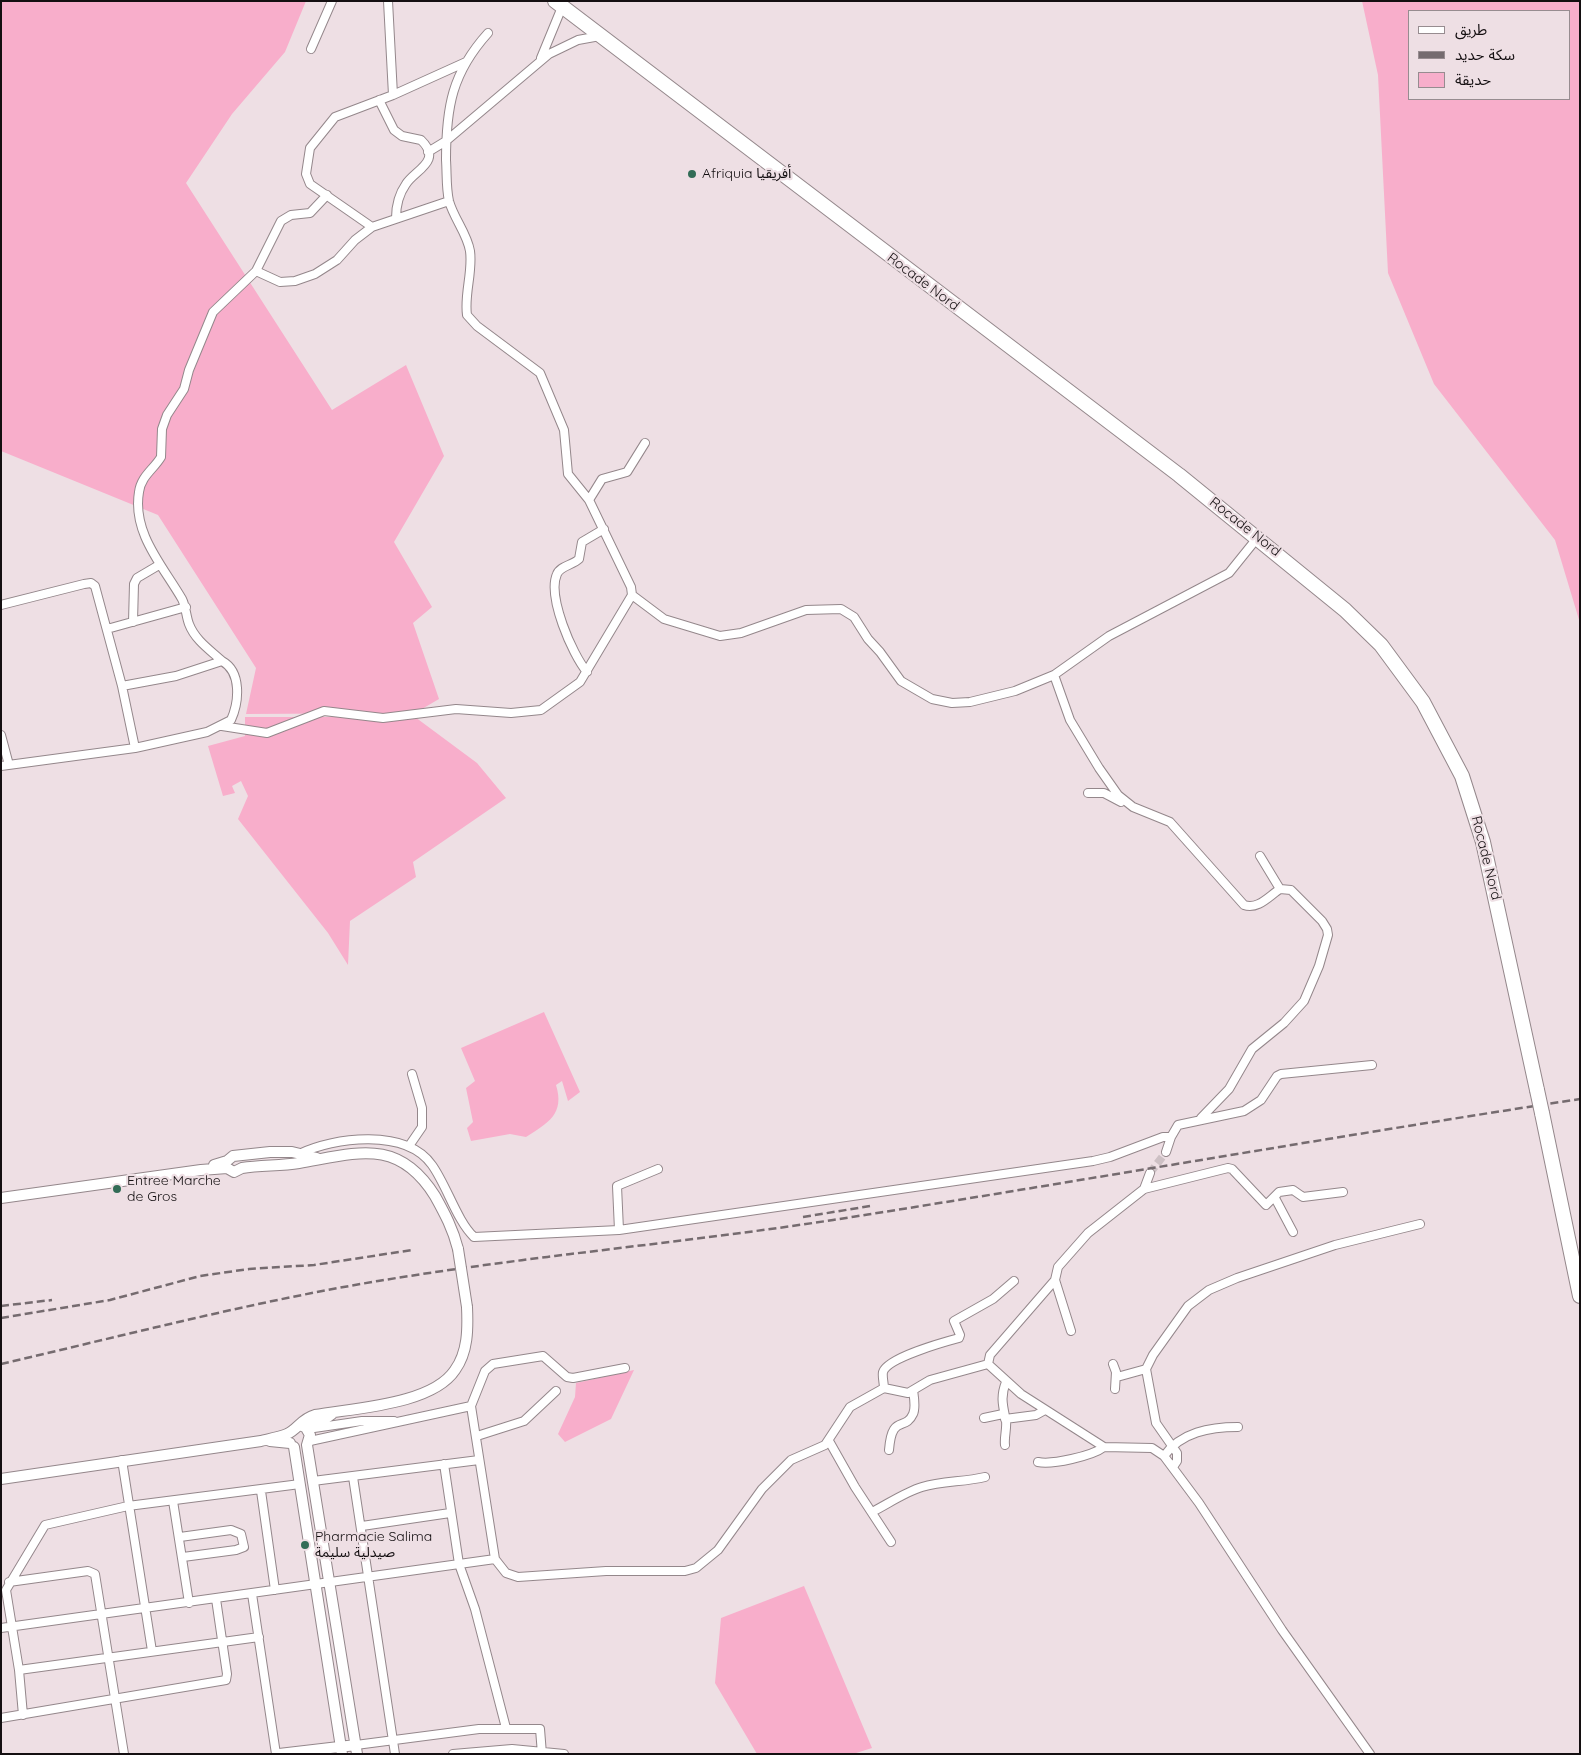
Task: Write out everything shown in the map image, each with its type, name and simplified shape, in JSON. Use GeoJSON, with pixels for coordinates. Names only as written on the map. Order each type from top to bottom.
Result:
{"type":"FeatureCollection","features":[{"type":"Feature","properties":{"kind":"highway","name":"Rocade Nord"},"geometry":{"type":"LineString","coordinates":[[558,4],[1258,537],[1312,581],[1381,645],[1423,702],[1453,756],[1471,802],[1483,842],[1580,1296]]}},
{"type":"Feature","properties":{"kind":"street"},"geometry":{"type":"LineString","coordinates":[[311,49],[332,1]]}},
{"type":"Feature","properties":{"kind":"street"},"geometry":{"type":"LineString","coordinates":[[388,1],[393,95]]}},
{"type":"Feature","properties":{"kind":"street"},"geometry":{"type":"LineString","coordinates":[[540,60],[558,4]]}},
{"type":"Feature","properties":{"kind":"street"},"geometry":{"type":"LineString","coordinates":[[222,726],[267,733],[329,711],[383,718],[456,709],[511,713],[534,712],[568,692],[580,682],[632,595],[631,587],[589,500],[568,474],[564,430],[540,373],[477,326],[467,315],[470,266],[469,248],[449,201],[446,141],[450,98],[459,73],[488,33]]}},
{"type":"Feature","properties":{"kind":"street"},"geometry":{"type":"LineString","coordinates":[[428,152],[446,141],[540,60],[568,44],[600,36]]}},
{"type":"Feature","properties":{"kind":"street"},"geometry":{"type":"LineString","coordinates":[[372,227],[310,184],[307,178],[311,145],[338,115],[393,95],[466,62]]}},
{"type":"Feature","properties":{"kind":"street"},"geometry":{"type":"LineString","coordinates":[[379,100],[394,130],[402,136],[421,140],[428,152],[426,164],[410,178],[401,193],[396,218]]}},
{"type":"Feature","properties":{"kind":"street"},"geometry":{"type":"LineString","coordinates":[[1,735],[5,766],[135,748],[222,726],[231,720],[236,707],[233,672],[228,664],[201,643],[192,631],[186,607],[152,553],[140,520],[139,491],[149,470],[162,457],[162,428],[184,389],[208,322],[214,312],[256,271],[281,221],[291,215],[310,213],[327,195]]}},
{"type":"Feature","properties":{"kind":"street"},"geometry":{"type":"LineString","coordinates":[[256,271],[280,282],[295,281],[315,274],[336,260],[359,236],[372,227],[449,201]]}},
{"type":"Feature","properties":{"kind":"street"},"geometry":{"type":"LineString","coordinates":[[589,500],[602,479],[627,472],[644,443]]}},
{"type":"Feature","properties":{"kind":"street"},"geometry":{"type":"LineString","coordinates":[[587,672],[578,661],[559,618],[556,577],[560,570],[579,559],[582,542],[604,529]]}},
{"type":"Feature","properties":{"kind":"street"},"geometry":{"type":"LineString","coordinates":[[632,595],[664,619],[720,636],[741,633],[806,610],[840,609],[848,611],[900,681],[932,699],[952,703],[996,697],[1054,675],[1109,636],[1229,573],[1258,537]]}},
{"type":"Feature","properties":{"kind":"street"},"geometry":{"type":"LineString","coordinates":[[133,622],[134,584],[137,578],[159,565]]}},
{"type":"Feature","properties":{"kind":"street"},"geometry":{"type":"LineString","coordinates":[[1,605],[90,583],[95,586],[122,686],[135,748]]}},
{"type":"Feature","properties":{"kind":"street"},"geometry":{"type":"LineString","coordinates":[[107,628],[186,607]]}},
{"type":"Feature","properties":{"kind":"street"},"geometry":{"type":"LineString","coordinates":[[122,686],[176,676],[222,660]]}},
{"type":"Feature","properties":{"kind":"street"},"geometry":{"type":"LineString","coordinates":[[1054,675],[1070,720],[1099,768],[1118,795],[1128,803]]}},
{"type":"Feature","properties":{"kind":"street"},"geometry":{"type":"LineString","coordinates":[[1088,793],[1104,792],[1170,822],[1244,905],[1255,905],[1262,902],[1280,889],[1291,890],[1327,929],[1328,934],[1319,966],[1304,1002],[1284,1024],[1252,1049],[1229,1089],[1200,1118]]}},
{"type":"Feature","properties":{"kind":"street"},"geometry":{"type":"LineString","coordinates":[[1260,856],[1280,889]]}},
{"type":"Feature","properties":{"kind":"street"},"geometry":{"type":"LineString","coordinates":[[1166,1152],[1178,1124],[1200,1118],[1244,1111],[1254,1106],[1281,1074],[1372,1064]]}},
{"type":"Feature","properties":{"kind":"street"},"geometry":{"type":"LineString","coordinates":[[409,1146],[422,1127],[422,1108],[412,1074]]}},
{"type":"Feature","properties":{"kind":"street"},"geometry":{"type":"LineString","coordinates":[[273,1164],[327,1144],[384,1139],[409,1146],[432,1164],[451,1197],[465,1227],[474,1238],[620,1230],[1093,1161],[1110,1157],[1163,1137],[1171,1137]]}},
{"type":"Feature","properties":{"kind":"street"},"geometry":{"type":"LineString","coordinates":[[1,1198],[201,1170],[227,1165],[233,1156],[284,1151],[319,1158]]}},
{"type":"Feature","properties":{"kind":"street"},"geometry":{"type":"LineString","coordinates":[[1,1479],[122,1460],[292,1437],[306,1418],[410,1397],[441,1384],[455,1371],[467,1341],[467,1307],[458,1249],[453,1230],[444,1211],[424,1179],[408,1164],[376,1153],[358,1153],[297,1163],[242,1168],[234,1172],[227,1165]]}},
{"type":"Feature","properties":{"kind":"street"},"geometry":{"type":"LineString","coordinates":[[238,1157],[243,1163],[242,1168]]}},
{"type":"Feature","properties":{"kind":"street"},"geometry":{"type":"LineString","coordinates":[[988,1364],[990,1355],[1055,1280],[1058,1267],[1088,1234],[1144,1190],[1228,1168],[1232,1169],[1266,1205],[1279,1192],[1293,1190],[1303,1197],[1343,1192]]}},
{"type":"Feature","properties":{"kind":"street"},"geometry":{"type":"LineString","coordinates":[[620,1230],[617,1186],[658,1169]]}},
{"type":"Feature","properties":{"kind":"street"},"geometry":{"type":"LineString","coordinates":[[1144,1190],[1150,1173]]}},
{"type":"Feature","properties":{"kind":"street"},"geometry":{"type":"LineString","coordinates":[[1275,1198],[1293,1232]]}},
{"type":"Feature","properties":{"kind":"street"},"geometry":{"type":"LineString","coordinates":[[1173,1467],[1178,1458],[1172,1444],[1156,1423],[1146,1369],[1152,1355],[1188,1306],[1209,1290],[1335,1245],[1420,1224]]}},
{"type":"Feature","properties":{"kind":"street"},"geometry":{"type":"LineString","coordinates":[[1055,1280],[1071,1331]]}},
{"type":"Feature","properties":{"kind":"street"},"geometry":{"type":"LineString","coordinates":[[884,1388],[883,1372],[895,1360],[958,1338],[960,1335],[954,1320],[993,1299],[1014,1281]]}},
{"type":"Feature","properties":{"kind":"street"},"geometry":{"type":"LineString","coordinates":[[625,1368],[573,1378],[567,1377],[544,1356],[493,1364],[485,1371],[471,1406],[495,1559],[506,1573],[518,1577],[597,1571],[685,1571],[696,1568],[718,1550],[762,1489],[790,1460],[810,1453],[830,1441],[850,1406],[884,1388],[902,1393],[914,1390],[930,1380],[988,1364]]}},
{"type":"Feature","properties":{"kind":"street"},"geometry":{"type":"LineString","coordinates":[[988,1364],[1006,1382],[1045,1410],[1104,1447],[1152,1448],[1164,1456],[1282,1630],[1370,1754]]}},
{"type":"Feature","properties":{"kind":"street"},"geometry":{"type":"LineString","coordinates":[[1113,1364],[1117,1377],[1115,1389]]}},
{"type":"Feature","properties":{"kind":"street"},"geometry":{"type":"LineString","coordinates":[[1117,1377],[1146,1369]]}},
{"type":"Feature","properties":{"kind":"street"},"geometry":{"type":"LineString","coordinates":[[1005,1445],[1002,1392],[1006,1382]]}},
{"type":"Feature","properties":{"kind":"street"},"geometry":{"type":"LineString","coordinates":[[889,1450],[891,1433],[896,1426],[909,1420],[914,1413],[914,1390]]}},
{"type":"Feature","properties":{"kind":"street"},"geometry":{"type":"LineString","coordinates":[[477,1436],[524,1421],[556,1391]]}},
{"type":"Feature","properties":{"kind":"street"},"geometry":{"type":"LineString","coordinates":[[292,1437],[300,1448],[308,1443],[396,1421],[471,1406]]}},
{"type":"Feature","properties":{"kind":"street"},"geometry":{"type":"LineString","coordinates":[[984,1418],[1036,1415],[1045,1410]]}},
{"type":"Feature","properties":{"kind":"street"},"geometry":{"type":"LineString","coordinates":[[306,1429],[320,1423],[332,1414]]}},
{"type":"Feature","properties":{"kind":"street"},"geometry":{"type":"LineString","coordinates":[[341,1750],[292,1437],[300,1426],[306,1429],[362,1421],[396,1421]]}},
{"type":"Feature","properties":{"kind":"street"},"geometry":{"type":"LineString","coordinates":[[1164,1456],[1172,1444],[1206,1430],[1238,1427]]}},
{"type":"Feature","properties":{"kind":"street"},"geometry":{"type":"LineString","coordinates":[[306,1429],[328,1582],[356,1749]]}},
{"type":"Feature","properties":{"kind":"street"},"geometry":{"type":"LineString","coordinates":[[830,1441],[891,1542]]}},
{"type":"Feature","properties":{"kind":"street"},"geometry":{"type":"LineString","coordinates":[[1038,1462],[1046,1464],[1092,1454],[1104,1447]]}},
{"type":"Feature","properties":{"kind":"street"},"geometry":{"type":"LineString","coordinates":[[122,1460],[152,1651]]}},
{"type":"Feature","properties":{"kind":"street"},"geometry":{"type":"LineString","coordinates":[[313,1481],[353,1478],[479,1460]]}},
{"type":"Feature","properties":{"kind":"street"},"geometry":{"type":"LineString","coordinates":[[444,1464],[459,1564],[478,1618],[506,1728]]}},
{"type":"Feature","properties":{"kind":"street"},"geometry":{"type":"LineString","coordinates":[[353,1478],[362,1526],[395,1754]]}},
{"type":"Feature","properties":{"kind":"street"},"geometry":{"type":"LineString","coordinates":[[872,1512],[894,1502],[906,1493],[923,1487],[985,1478]]}},
{"type":"Feature","properties":{"kind":"street"},"geometry":{"type":"LineString","coordinates":[[23,1715],[19,1670],[6,1595],[10,1582],[46,1524],[128,1506],[261,1491],[300,1484]]}},
{"type":"Feature","properties":{"kind":"street"},"geometry":{"type":"LineString","coordinates":[[261,1491],[275,1590]]}},
{"type":"Feature","properties":{"kind":"street"},"geometry":{"type":"LineString","coordinates":[[173,1501],[189,1603]]}},
{"type":"Feature","properties":{"kind":"street"},"geometry":{"type":"LineString","coordinates":[[362,1526],[450,1513]]}},
{"type":"Feature","properties":{"kind":"street"},"geometry":{"type":"LineString","coordinates":[[180,1537],[232,1530],[242,1534],[244,1547],[236,1550],[183,1558]]}},
{"type":"Feature","properties":{"kind":"street"},"geometry":{"type":"LineString","coordinates":[[1,1628],[495,1559]]}},
{"type":"Feature","properties":{"kind":"street"},"geometry":{"type":"LineString","coordinates":[[10,1582],[91,1570],[95,1574],[124,1754]]}},
{"type":"Feature","properties":{"kind":"street"},"geometry":{"type":"LineString","coordinates":[[252,1594],[278,1754],[356,1749],[393,1740],[456,1731],[506,1728],[540,1729],[542,1752]]}},
{"type":"Feature","properties":{"kind":"street"},"geometry":{"type":"LineString","coordinates":[[1,1718],[223,1682],[227,1678],[227,1674],[216,1599]]}},
{"type":"Feature","properties":{"kind":"street"},"geometry":{"type":"LineString","coordinates":[[19,1670],[259,1637]]}},
{"type":"Feature","properties":{"kind":"street"},"geometry":{"type":"LineString","coordinates":[[454,1754],[512,1749],[564,1754]]}},
{"type":"Feature","properties":{"kind":"green space"},"geometry":{"type":"Polygon","coordinates":[[[1,1],[306,1],[285,52],[232,114],[186,183],[332,410],[406,365],[444,456],[394,542],[432,607],[413,623],[439,699],[415,713],[246,714],[256,668],[158,515],[1,451],[1,1]]]}},
{"type":"Feature","properties":{"kind":"green space"},"geometry":{"type":"Polygon","coordinates":[[[1362,1],[1580,1],[1580,623],[1555,540],[1434,384],[1388,273],[1378,75],[1362,1]]]}},
{"type":"Feature","properties":{"kind":"green space"},"geometry":{"type":"Polygon","coordinates":[[[245,717],[415,717],[477,763],[506,798],[413,862],[416,877],[350,921],[348,965],[328,933],[238,819],[248,796],[241,781],[232,786],[235,793],[223,796],[208,746],[245,736],[245,717]]]}},
{"type":"Feature","properties":{"kind":"green space"},"geometry":{"type":"Polygon","coordinates":[[[544,1012],[580,1092],[568,1101],[562,1081],[556,1085],[558,1103],[553,1117],[526,1137],[510,1134],[471,1141],[467,1128],[473,1122],[466,1088],[475,1081],[461,1048],[544,1012]]]}},
{"type":"Feature","properties":{"kind":"green space"},"geometry":{"type":"Polygon","coordinates":[[[634,1370],[611,1419],[565,1442],[558,1434],[575,1397],[576,1383],[634,1370]]]}},
{"type":"Feature","properties":{"kind":"green space"},"geometry":{"type":"Polygon","coordinates":[[[804,1586],[872,1748],[853,1754],[757,1754],[715,1683],[721,1618],[804,1586]]]}},
{"type":"Feature","properties":{"kind":"tunnel"},"geometry":{"type":"LineString","coordinates":[[1150,1173],[1166,1152]]}},
{"type":"Feature","properties":{"kind":"railway"},"geometry":{"type":"LineString","coordinates":[[1,1364],[236,1309],[378,1281],[492,1264],[833,1220],[1580,1099]]}},
{"type":"Feature","properties":{"kind":"railway"},"geometry":{"type":"LineString","coordinates":[[803,1217],[870,1206]]}},
{"type":"Feature","properties":{"kind":"railway"},"geometry":{"type":"LineString","coordinates":[[1,1318],[110,1300],[200,1276],[249,1269],[314,1265],[412,1250]]}},
{"type":"Feature","properties":{"kind":"railway"},"geometry":{"type":"LineString","coordinates":[[1,1306],[52,1300]]}},
{"type":"Feature","properties":{"kind":"place","name":"Afriquia أفريقيا"},"geometry":{"type":"Point","coordinates":[692,174]}},
{"type":"Feature","properties":{"kind":"place","name":"Entree Marche de Gros"},"geometry":{"type":"Point","coordinates":[117,1189]}},
{"type":"Feature","properties":{"kind":"place","name":"Pharmacie Salima صيدلية سليمة"},"geometry":{"type":"Point","coordinates":[305,1545]}}]}
